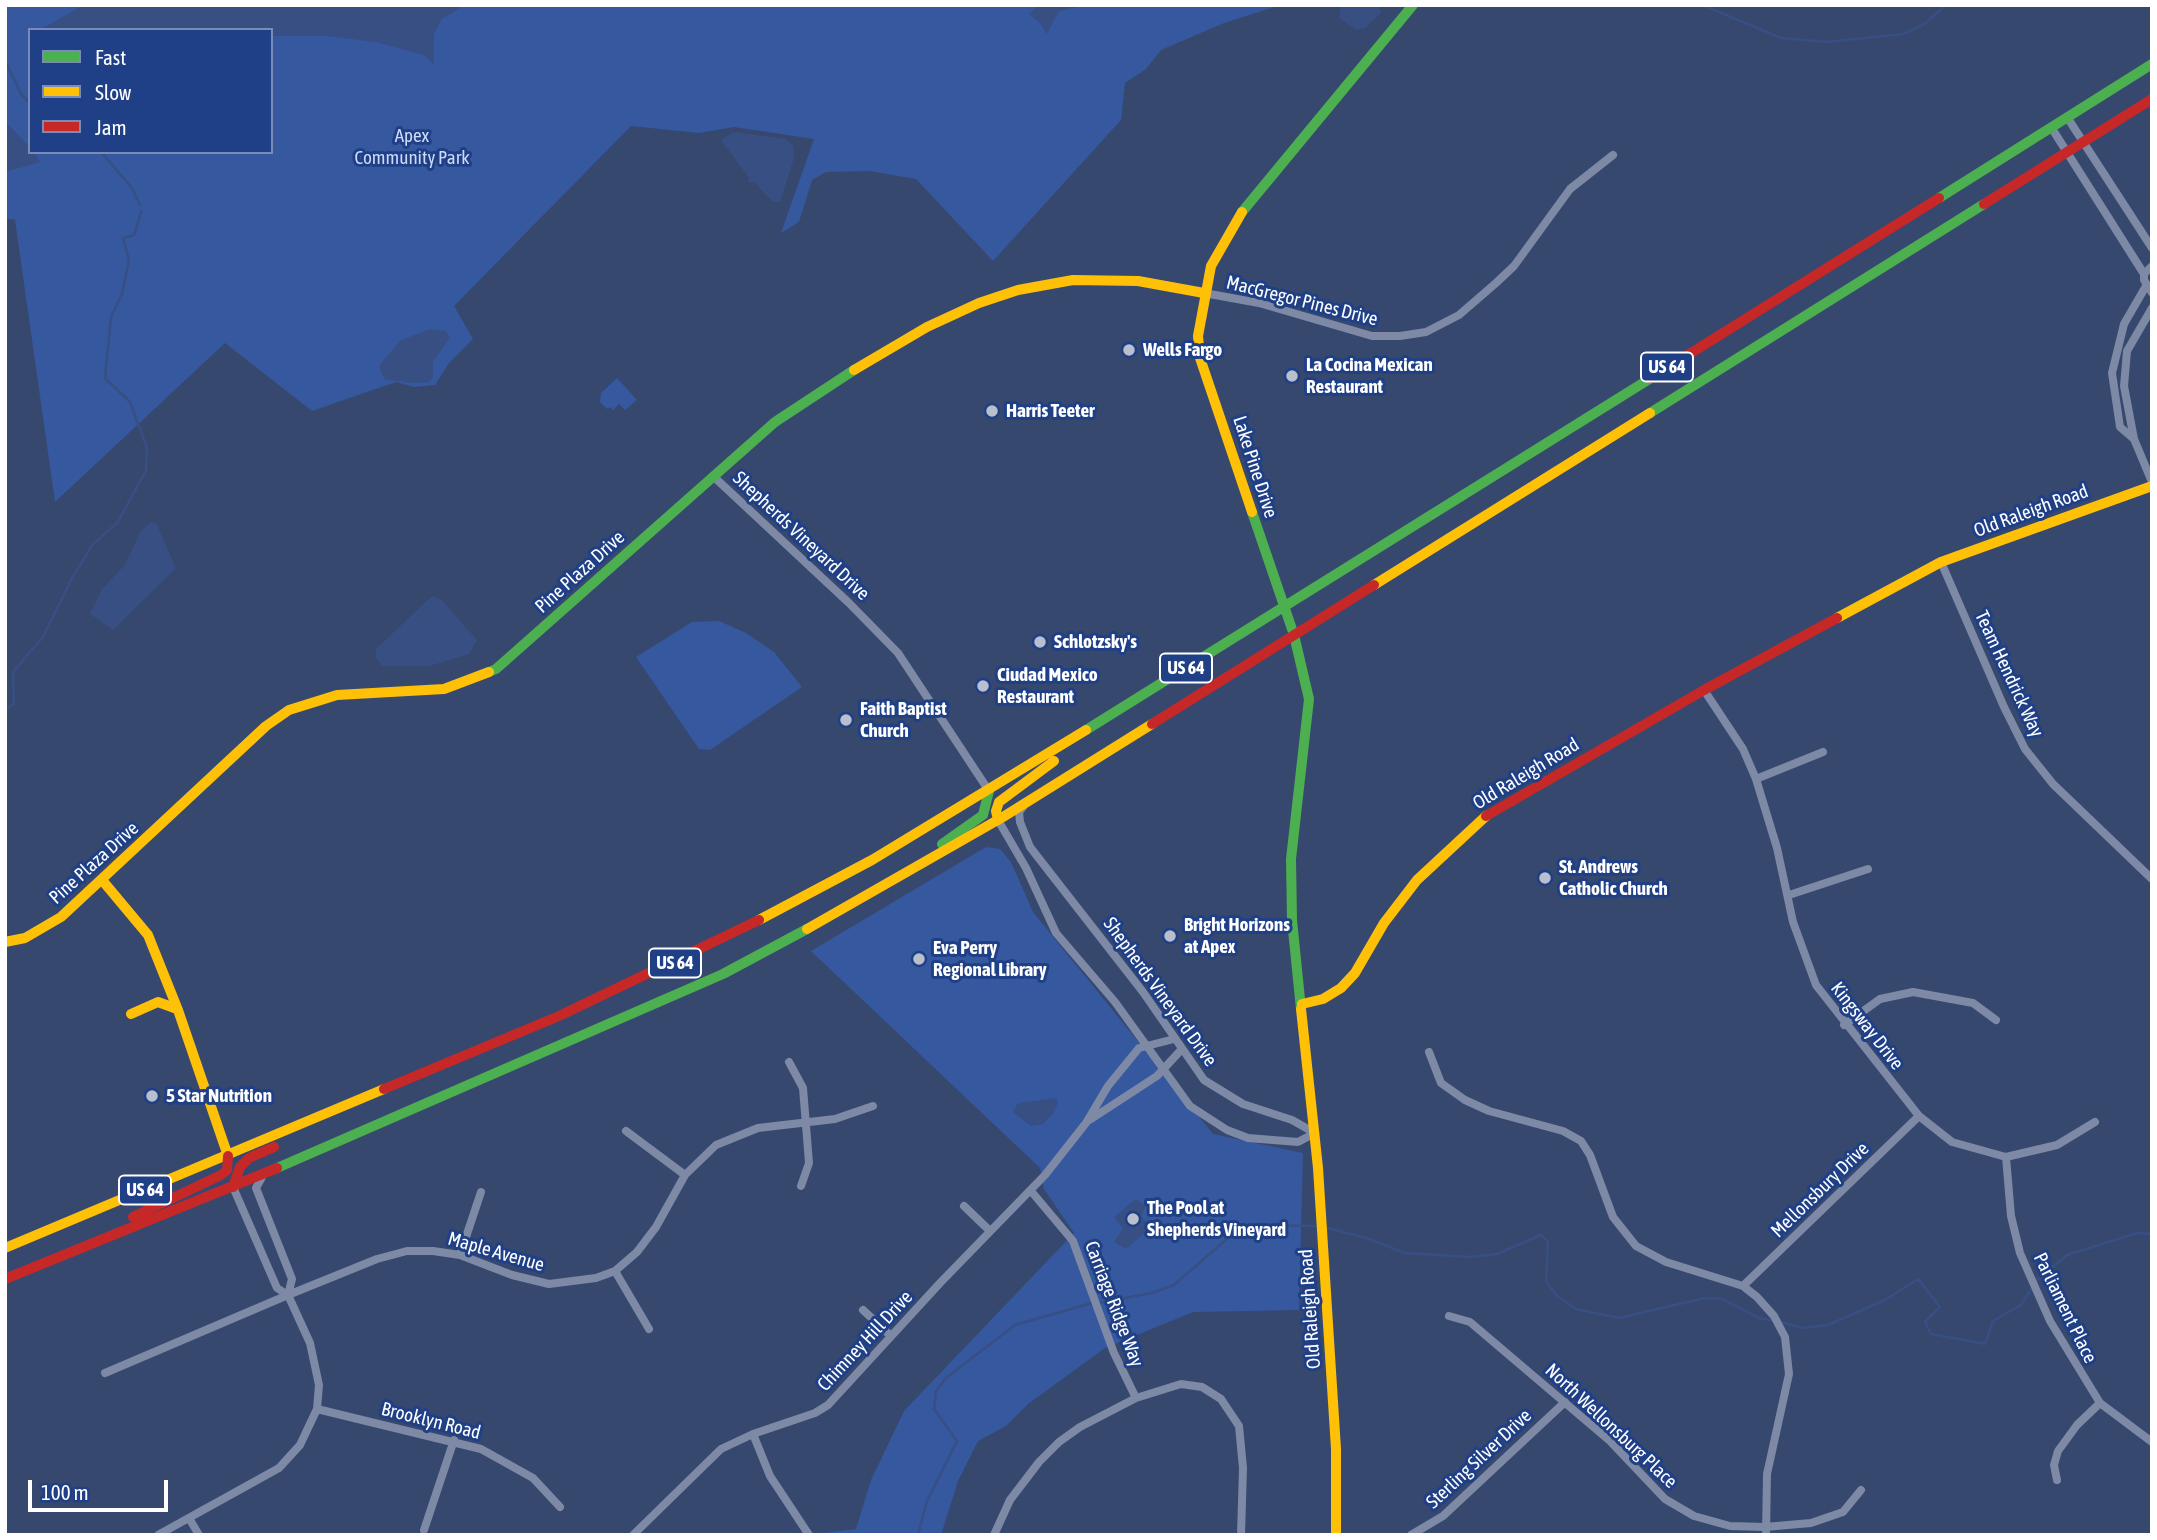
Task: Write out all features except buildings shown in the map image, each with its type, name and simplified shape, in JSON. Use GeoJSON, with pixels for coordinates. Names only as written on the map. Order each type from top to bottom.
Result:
{"type":"FeatureCollection","features":[{"type":"Feature","properties":{"kind":"main road","name":"Lake Pine Drive"},"geometry":{"type":"LineString","coordinates":[[1302,1004],[1292,920],[1292,859],[1309,699],[1294,635],[1200,358],[1198,336],[1204,293],[1222,241],[1242,212],[1413,5]]}},
{"type":"Feature","properties":{"kind":"main road","name":"US 64"},"geometry":{"type":"LineString","coordinates":[[5,1248],[559,1016],[710,946],[872,860],[989,791],[2152,64]]}},
{"type":"Feature","properties":{"kind":"main road","name":"US 64"},"geometry":{"type":"LineString","coordinates":[[5,1279],[264,1174],[723,974],[871,893],[998,820],[2152,99]]}},
{"type":"Feature","properties":{"kind":"main road","name":"Pine Plaza Drive"},"geometry":{"type":"LineString","coordinates":[[5,942],[44,929],[102,880],[266,726],[301,704],[337,695],[444,689],[496,669],[775,422],[825,387],[927,327],[979,303],[1037,286],[1100,279],[1146,282],[1204,293]]}},
{"type":"Feature","properties":{"kind":"main road","name":"Old Raleigh Road"},"geometry":{"type":"LineString","coordinates":[[1336,1535],[1336,1449],[1315,1133],[1302,1004],[1323,999],[1355,973],[1384,923],[1410,888],[1473,826],[1501,806],[1704,690],[1941,562],[2152,484]]}},
{"type":"Feature","properties":{"kind":"main road"},"geometry":{"type":"LineString","coordinates":[[998,820],[996,811],[999,802],[1080,743],[1087,729]]}},
{"type":"Feature","properties":{"kind":"main road"},"geometry":{"type":"LineString","coordinates":[[871,893],[982,814],[988,804],[989,791]]}},
{"type":"Feature","properties":{"kind":"main road"},"geometry":{"type":"LineString","coordinates":[[70,1251],[139,1214],[211,1182],[227,1171],[228,1156],[178,1010],[148,935],[102,880]]}},
{"type":"Feature","properties":{"kind":"main road"},"geometry":{"type":"LineString","coordinates":[[131,1014],[158,1002],[178,1010]]}},
{"type":"Feature","properties":{"kind":"main road"},"geometry":{"type":"LineString","coordinates":[[233,1187],[240,1167],[249,1158],[359,1107],[397,1084]]}},
{"type":"Feature","properties":{"kind":"street"},"geometry":{"type":"LineString","coordinates":[[2067,117],[2152,248]]}},
{"type":"Feature","properties":{"kind":"street"},"geometry":{"type":"LineString","coordinates":[[2051,127],[2144,274],[2149,290],[2124,324],[2112,373],[2120,427],[2134,439]]}},
{"type":"Feature","properties":{"kind":"street","name":"MacGregor Pines Drive"},"geometry":{"type":"LineString","coordinates":[[1204,293],[1259,303],[1372,336],[1426,332],[1459,315],[1496,284],[1514,266],[1570,189],[1613,155]]}},
{"type":"Feature","properties":{"kind":"street"},"geometry":{"type":"LineString","coordinates":[[2144,274],[2152,266]]}},
{"type":"Feature","properties":{"kind":"street"},"geometry":{"type":"LineString","coordinates":[[2152,307],[2127,351],[2124,370],[2125,403],[2134,439],[2152,484]]}},
{"type":"Feature","properties":{"kind":"street","name":"Shepherds Vineyard Drive"},"geometry":{"type":"LineString","coordinates":[[713,475],[898,653],[989,791]]}},
{"type":"Feature","properties":{"kind":"street","name":"Team Hendrick Way"},"geometry":{"type":"LineString","coordinates":[[1941,562],[2009,718],[2030,756],[2053,784],[2152,878]]}},
{"type":"Feature","properties":{"kind":"street","name":"Kingsway Drive"},"geometry":{"type":"LineString","coordinates":[[1704,690],[1742,749],[1756,779],[1789,895],[1793,922],[1816,985],[1844,1025],[1919,1116],[1952,1142],[2006,1157],[2057,1145],[2095,1122]]}},
{"type":"Feature","properties":{"kind":"street"},"geometry":{"type":"LineString","coordinates":[[1756,779],[1824,752]]}},
{"type":"Feature","properties":{"kind":"street","name":"Shepherds Vineyard Drive"},"geometry":{"type":"LineString","coordinates":[[1026,802],[1019,812],[1030,847],[1143,992],[1194,1069],[1215,1089],[1243,1104],[1292,1120],[1315,1133]]}},
{"type":"Feature","properties":{"kind":"street"},"geometry":{"type":"LineString","coordinates":[[998,820],[1026,868],[1056,933],[1115,1002],[1190,1106],[1240,1136],[1298,1142],[1315,1133]]}},
{"type":"Feature","properties":{"kind":"street"},"geometry":{"type":"LineString","coordinates":[[1789,895],[1868,869]]}},
{"type":"Feature","properties":{"kind":"street"},"geometry":{"type":"LineString","coordinates":[[1844,1025],[1880,999],[1913,992],[1973,1003],[1996,1020]]}},
{"type":"Feature","properties":{"kind":"street"},"geometry":{"type":"LineString","coordinates":[[1146,1045],[1174,1039]]}},
{"type":"Feature","properties":{"kind":"street","name":"Chimney Hill Drive"},"geometry":{"type":"LineString","coordinates":[[635,1534],[710,1458],[730,1444],[815,1413],[828,1405],[990,1231],[1031,1191],[1086,1123],[1108,1086],[1139,1048],[1146,1045]]}},
{"type":"Feature","properties":{"kind":"street","name":"Chimney Hill Drive"},"geometry":{"type":"LineString","coordinates":[[1086,1123],[1163,1072],[1181,1049]]}},
{"type":"Feature","properties":{"kind":"street"},"geometry":{"type":"LineString","coordinates":[[1429,1052],[1441,1083],[1465,1100],[1489,1111],[1563,1131],[1581,1141],[1590,1156],[1614,1217],[1628,1238],[1644,1252],[1666,1262],[1742,1286],[1757,1297],[1774,1316],[1785,1337],[1790,1363],[1787,1392],[1767,1474],[1766,1531]]}},
{"type":"Feature","properties":{"kind":"street"},"geometry":{"type":"LineString","coordinates":[[789,1062],[803,1088],[809,1163],[801,1186]]}},
{"type":"Feature","properties":{"kind":"street","name":"Maple Avenue"},"geometry":{"type":"LineString","coordinates":[[105,1373],[391,1254],[419,1250],[460,1255],[523,1278],[549,1284],[581,1282],[615,1271],[646,1241],[685,1175],[716,1145],[744,1132],[835,1119],[873,1106]]}},
{"type":"Feature","properties":{"kind":"street","name":"Mellonsbury Drive"},"geometry":{"type":"LineString","coordinates":[[1742,1286],[1919,1116]]}},
{"type":"Feature","properties":{"kind":"street"},"geometry":{"type":"LineString","coordinates":[[625,1131],[685,1175]]}},
{"type":"Feature","properties":{"kind":"street","name":"Parliament Place"},"geometry":{"type":"LineString","coordinates":[[2006,1157],[2011,1216],[2027,1271],[2050,1321],[2100,1403],[2152,1442]]}},
{"type":"Feature","properties":{"kind":"street"},"geometry":{"type":"LineString","coordinates":[[264,1174],[256,1188],[292,1279],[288,1295]]}},
{"type":"Feature","properties":{"kind":"street"},"geometry":{"type":"LineString","coordinates":[[158,1535],[279,1468],[300,1445],[317,1409],[319,1385],[314,1356],[288,1295],[277,1288],[233,1187]]}},
{"type":"Feature","properties":{"kind":"street","name":"Carriage Ridge Way"},"geometry":{"type":"LineString","coordinates":[[1031,1191],[1064,1227],[1076,1248],[1114,1353],[1136,1398]]}},
{"type":"Feature","properties":{"kind":"street"},"geometry":{"type":"LineString","coordinates":[[460,1255],[481,1192]]}},
{"type":"Feature","properties":{"kind":"street"},"geometry":{"type":"LineString","coordinates":[[964,1206],[990,1231]]}},
{"type":"Feature","properties":{"kind":"street"},"geometry":{"type":"LineString","coordinates":[[615,1271],[649,1329]]}},
{"type":"Feature","properties":{"kind":"street"},"geometry":{"type":"LineString","coordinates":[[863,1310],[891,1336]]}},
{"type":"Feature","properties":{"kind":"street","name":"North Wellonsburg Place"},"geometry":{"type":"LineString","coordinates":[[1449,1316],[1470,1322],[1610,1441],[1665,1499],[1680,1509],[1720,1525],[1766,1531],[1833,1517],[1852,1504],[1861,1490]]}},
{"type":"Feature","properties":{"kind":"street"},"geometry":{"type":"LineString","coordinates":[[994,1535],[1010,1500],[1038,1462],[1080,1427],[1136,1398],[1168,1386],[1191,1385],[1212,1392],[1228,1407],[1242,1438],[1241,1535]]}},
{"type":"Feature","properties":{"kind":"street","name":"Sterling Silver Drive"},"geometry":{"type":"LineString","coordinates":[[1411,1535],[1443,1516],[1565,1402]]}},
{"type":"Feature","properties":{"kind":"street"},"geometry":{"type":"LineString","coordinates":[[2057,1480],[2054,1465],[2059,1451],[2077,1425],[2100,1403]]}},
{"type":"Feature","properties":{"kind":"street","name":"Brooklyn Road"},"geometry":{"type":"LineString","coordinates":[[317,1409],[454,1440],[495,1455],[520,1468],[550,1492],[560,1507]]}},
{"type":"Feature","properties":{"kind":"street"},"geometry":{"type":"LineString","coordinates":[[753,1434],[770,1476],[808,1535]]}},
{"type":"Feature","properties":{"kind":"street"},"geometry":{"type":"LineString","coordinates":[[424,1530],[454,1440]]}},
{"type":"Feature","properties":{"kind":"street"},"geometry":{"type":"LineString","coordinates":[[189,1518],[199,1535]]}},
{"type":"Feature","properties":{"kind":"green space","name":"Apex Community Park"},"geometry":{"type":"Polygon","coordinates":[[[5,5],[1281,5],[1224,23],[1161,50],[1146,69],[1125,83],[1121,120],[993,261],[916,179],[869,171],[826,172],[812,180],[799,222],[781,233],[814,139],[734,127],[699,133],[631,126],[454,306],[473,339],[449,363],[435,385],[414,387],[396,382],[312,411],[225,343],[55,502],[15,220],[5,218],[5,5]]]}},
{"type":"Feature","properties":{"kind":"green space"},"geometry":{"type":"Polygon","coordinates":[[[617,378],[637,400],[625,410],[619,404],[613,410],[610,407],[607,409],[600,402],[601,393],[617,378]]]}},
{"type":"Feature","properties":{"kind":"green space"},"geometry":{"type":"Polygon","coordinates":[[[719,621],[746,633],[774,652],[802,687],[710,750],[699,749],[636,657],[692,622],[719,621]]]}},
{"type":"Feature","properties":{"kind":"green space"},"geometry":{"type":"Polygon","coordinates":[[[986,847],[1000,849],[1011,862],[1033,912],[1213,1134],[1303,1153],[1299,1310],[1193,1312],[1105,1348],[1028,1404],[1006,1426],[978,1441],[958,1481],[941,1535],[808,1535],[856,1529],[871,1480],[904,1411],[1074,1233],[1044,1189],[1040,1168],[811,951],[986,847]]]}},
{"type":"Feature","properties":{"kind":"shaded area"},"geometry":{"type":"Polygon","coordinates":[[[84,5],[465,5],[442,19],[434,34],[434,65],[424,55],[376,42],[328,36],[273,36],[273,28],[43,28],[84,5]]]}},
{"type":"Feature","properties":{"kind":"shaded area"},"geometry":{"type":"Polygon","coordinates":[[[1038,5],[1086,5],[1059,11],[1047,34],[1029,14],[1038,5]]]}},
{"type":"Feature","properties":{"kind":"shaded area"},"geometry":{"type":"Polygon","coordinates":[[[1341,5],[1379,5],[1381,13],[1365,28],[1356,30],[1339,18],[1341,5]]]}},
{"type":"Feature","properties":{"kind":"shaded area"},"geometry":{"type":"Polygon","coordinates":[[[5,121],[27,144],[28,154],[35,154],[40,162],[5,172],[5,121]]]}},
{"type":"Feature","properties":{"kind":"shaded area"},"geometry":{"type":"Polygon","coordinates":[[[733,132],[786,139],[793,146],[794,158],[780,202],[773,202],[755,183],[748,182],[749,178],[721,140],[733,132]]]}},
{"type":"Feature","properties":{"kind":"shaded area"},"geometry":{"type":"Polygon","coordinates":[[[429,329],[445,331],[450,337],[433,362],[433,378],[429,382],[414,383],[385,380],[379,366],[400,341],[429,329]]]}},
{"type":"Feature","properties":{"kind":"shaded area"},"geometry":{"type":"Polygon","coordinates":[[[150,523],[156,523],[176,568],[113,630],[90,614],[102,589],[124,566],[141,531],[150,523]]]}},
{"type":"Feature","properties":{"kind":"shaded area"},"geometry":{"type":"Polygon","coordinates":[[[432,596],[441,599],[477,640],[469,654],[429,666],[382,666],[376,658],[376,649],[432,596]]]}},
{"type":"Feature","properties":{"kind":"shaded area"},"geometry":{"type":"Polygon","coordinates":[[[1056,1098],[1058,1103],[1054,1112],[1043,1124],[1031,1126],[1013,1112],[1018,1103],[1056,1098]]]}},
{"type":"Feature","properties":{"kind":"shaded area"},"geometry":{"type":"Polygon","coordinates":[[[1136,1199],[1146,1206],[1141,1216],[1151,1228],[1126,1249],[1114,1242],[1123,1228],[1114,1217],[1136,1199]]]}},
{"type":"Feature","properties":{"kind":"waterway"},"geometry":{"type":"LineString","coordinates":[[1702,5],[1781,38],[1827,42],[1903,34],[1925,24],[1945,5]]}},
{"type":"Feature","properties":{"kind":"waterway"},"geometry":{"type":"LineString","coordinates":[[5,61],[21,94],[28,101]]}},
{"type":"Feature","properties":{"kind":"waterway"},"geometry":{"type":"LineString","coordinates":[[103,154],[132,188],[140,205]]}},
{"type":"Feature","properties":{"kind":"waterway"},"geometry":{"type":"LineString","coordinates":[[5,711],[14,703],[13,672],[43,637],[72,578],[93,544],[117,523],[146,471],[147,448],[130,402],[105,378],[111,317],[122,294],[129,260],[123,238],[134,235],[141,212]]}},
{"type":"Feature","properties":{"kind":"waterway"},"geometry":{"type":"LineString","coordinates":[[1098,1303],[1152,1293],[1174,1285],[1237,1230],[1262,1225],[1317,1226]]}},
{"type":"Feature","properties":{"kind":"waterway"},"geometry":{"type":"LineString","coordinates":[[1324,1227],[1366,1238],[1405,1253],[1470,1257],[1497,1254],[1541,1235],[1548,1242],[1546,1282],[1557,1296],[1576,1309],[1619,1318],[1705,1298],[1722,1299],[1759,1318],[1775,1321]]}},
{"type":"Feature","properties":{"kind":"waterway"},"geometry":{"type":"LineString","coordinates":[[1781,1322],[1802,1328],[1828,1325],[1885,1300],[1918,1279],[1940,1307],[1925,1322],[1931,1334],[1985,1344],[1993,1321],[2021,1305],[2037,1280],[2067,1255],[2137,1233],[2152,1234]]}},
{"type":"Feature","properties":{"kind":"waterway"},"geometry":{"type":"LineString","coordinates":[[918,1535],[927,1501],[957,1441],[934,1409],[936,1391],[946,1378],[1015,1325],[1092,1303]]}},
{"type":"Feature","properties":{"kind":"traffic: fast"},"geometry":{"type":"LineString","coordinates":[[1242,212],[1413,5]]}},
{"type":"Feature","properties":{"kind":"traffic: fast"},"geometry":{"type":"LineString","coordinates":[[1939,198],[2152,64]]}},
{"type":"Feature","properties":{"kind":"traffic: fast"},"geometry":{"type":"LineString","coordinates":[[1650,413],[1984,204]]}},
{"type":"Feature","properties":{"kind":"traffic: fast"},"geometry":{"type":"LineString","coordinates":[[489,672],[496,669],[775,422],[854,370]]}},
{"type":"Feature","properties":{"kind":"traffic: fast"},"geometry":{"type":"LineString","coordinates":[[1086,730],[1651,378]]}},
{"type":"Feature","properties":{"kind":"traffic: fast"},"geometry":{"type":"LineString","coordinates":[[1252,512],[1294,635],[1309,699],[1291,859],[1292,920],[1301,1009]]}},
{"type":"Feature","properties":{"kind":"traffic: fast"},"geometry":{"type":"LineString","coordinates":[[942,844],[983,815],[989,791]]}},
{"type":"Feature","properties":{"kind":"traffic: fast"},"geometry":{"type":"LineString","coordinates":[[277,1168],[723,974],[807,929]]}},
{"type":"Feature","properties":{"kind":"traffic: slow"},"geometry":{"type":"LineString","coordinates":[[1242,212],[1211,266],[1198,336],[1200,358],[1252,512]]}},
{"type":"Feature","properties":{"kind":"traffic: slow"},"geometry":{"type":"LineString","coordinates":[[854,370],[927,327],[979,303],[1018,290],[1073,280],[1138,281],[1204,293]]}},
{"type":"Feature","properties":{"kind":"traffic: slow"},"geometry":{"type":"LineString","coordinates":[[1374,585],[1650,413]]}},
{"type":"Feature","properties":{"kind":"traffic: slow"},"geometry":{"type":"LineString","coordinates":[[1837,618],[1941,562],[2152,486]]}},
{"type":"Feature","properties":{"kind":"traffic: slow"},"geometry":{"type":"LineString","coordinates":[[5,942],[25,938],[61,917],[266,726],[289,710],[337,695],[444,689],[489,672]]}},
{"type":"Feature","properties":{"kind":"traffic: slow"},"geometry":{"type":"LineString","coordinates":[[807,929],[1003,817],[1152,724]]}},
{"type":"Feature","properties":{"kind":"traffic: slow"},"geometry":{"type":"LineString","coordinates":[[759,920],[872,860],[1086,730]]}},
{"type":"Feature","properties":{"kind":"traffic: slow"},"geometry":{"type":"LineString","coordinates":[[998,820],[996,811],[999,802],[1054,761]]}},
{"type":"Feature","properties":{"kind":"traffic: slow"},"geometry":{"type":"LineString","coordinates":[[1302,1004],[1323,999],[1341,988],[1355,973],[1384,923],[1417,880],[1486,816]]}},
{"type":"Feature","properties":{"kind":"traffic: slow"},"geometry":{"type":"LineString","coordinates":[[102,880],[148,935],[178,1010],[228,1156]]}},
{"type":"Feature","properties":{"kind":"traffic: slow"},"geometry":{"type":"LineString","coordinates":[[131,1014],[158,1002],[177,1009]]}},
{"type":"Feature","properties":{"kind":"traffic: slow"},"geometry":{"type":"LineString","coordinates":[[1301,1009],[1318,1168],[1336,1449],[1336,1535]]}},
{"type":"Feature","properties":{"kind":"traffic: slow"},"geometry":{"type":"LineString","coordinates":[[5,1248],[384,1089]]}},
{"type":"Feature","properties":{"kind":"traffic: jam"},"geometry":{"type":"LineString","coordinates":[[1984,204],[2152,99]]}},
{"type":"Feature","properties":{"kind":"traffic: jam"},"geometry":{"type":"LineString","coordinates":[[1651,378],[1939,198]]}},
{"type":"Feature","properties":{"kind":"traffic: jam"},"geometry":{"type":"LineString","coordinates":[[1152,724],[1374,585]]}},
{"type":"Feature","properties":{"kind":"traffic: jam"},"geometry":{"type":"LineString","coordinates":[[1486,816],[1704,690],[1837,618]]}},
{"type":"Feature","properties":{"kind":"traffic: jam"},"geometry":{"type":"LineString","coordinates":[[384,1089],[559,1016],[759,920]]}},
{"type":"Feature","properties":{"kind":"traffic: jam"},"geometry":{"type":"LineString","coordinates":[[233,1187],[240,1167],[249,1158],[274,1147]]}},
{"type":"Feature","properties":{"kind":"traffic: jam"},"geometry":{"type":"LineString","coordinates":[[133,1217],[221,1175],[227,1170],[228,1156]]}},
{"type":"Feature","properties":{"kind":"traffic: jam"},"geometry":{"type":"LineString","coordinates":[[5,1279],[277,1168]]}},
{"type":"Feature","properties":{"kind":"place","name":"Wells Fargo"},"geometry":{"type":"Point","coordinates":[1129,350]}},
{"type":"Feature","properties":{"kind":"place","name":"La Cocina Mexican Restaurant"},"geometry":{"type":"Point","coordinates":[1292,376]}},
{"type":"Feature","properties":{"kind":"place","name":"Harris Teeter"},"geometry":{"type":"Point","coordinates":[992,411]}},
{"type":"Feature","properties":{"kind":"place","name":"Schlotzsky's"},"geometry":{"type":"Point","coordinates":[1040,642]}},
{"type":"Feature","properties":{"kind":"place","name":"Ciudad Mexico Restaurant"},"geometry":{"type":"Point","coordinates":[983,686]}},
{"type":"Feature","properties":{"kind":"place","name":"Faith Baptist Church"},"geometry":{"type":"Point","coordinates":[846,720]}},
{"type":"Feature","properties":{"kind":"place","name":"St. Andrews Catholic Church"},"geometry":{"type":"Point","coordinates":[1545,878]}},
{"type":"Feature","properties":{"kind":"place","name":"Bright Horizons at Apex"},"geometry":{"type":"Point","coordinates":[1170,936]}},
{"type":"Feature","properties":{"kind":"place","name":"Eva Perry Regional Library"},"geometry":{"type":"Point","coordinates":[919,959]}},
{"type":"Feature","properties":{"kind":"place","name":"5 Star Nutrition"},"geometry":{"type":"Point","coordinates":[152,1096]}},
{"type":"Feature","properties":{"kind":"place","name":"The Pool at Shepherds Vineyard"},"geometry":{"type":"Point","coordinates":[1133,1219]}}]}
